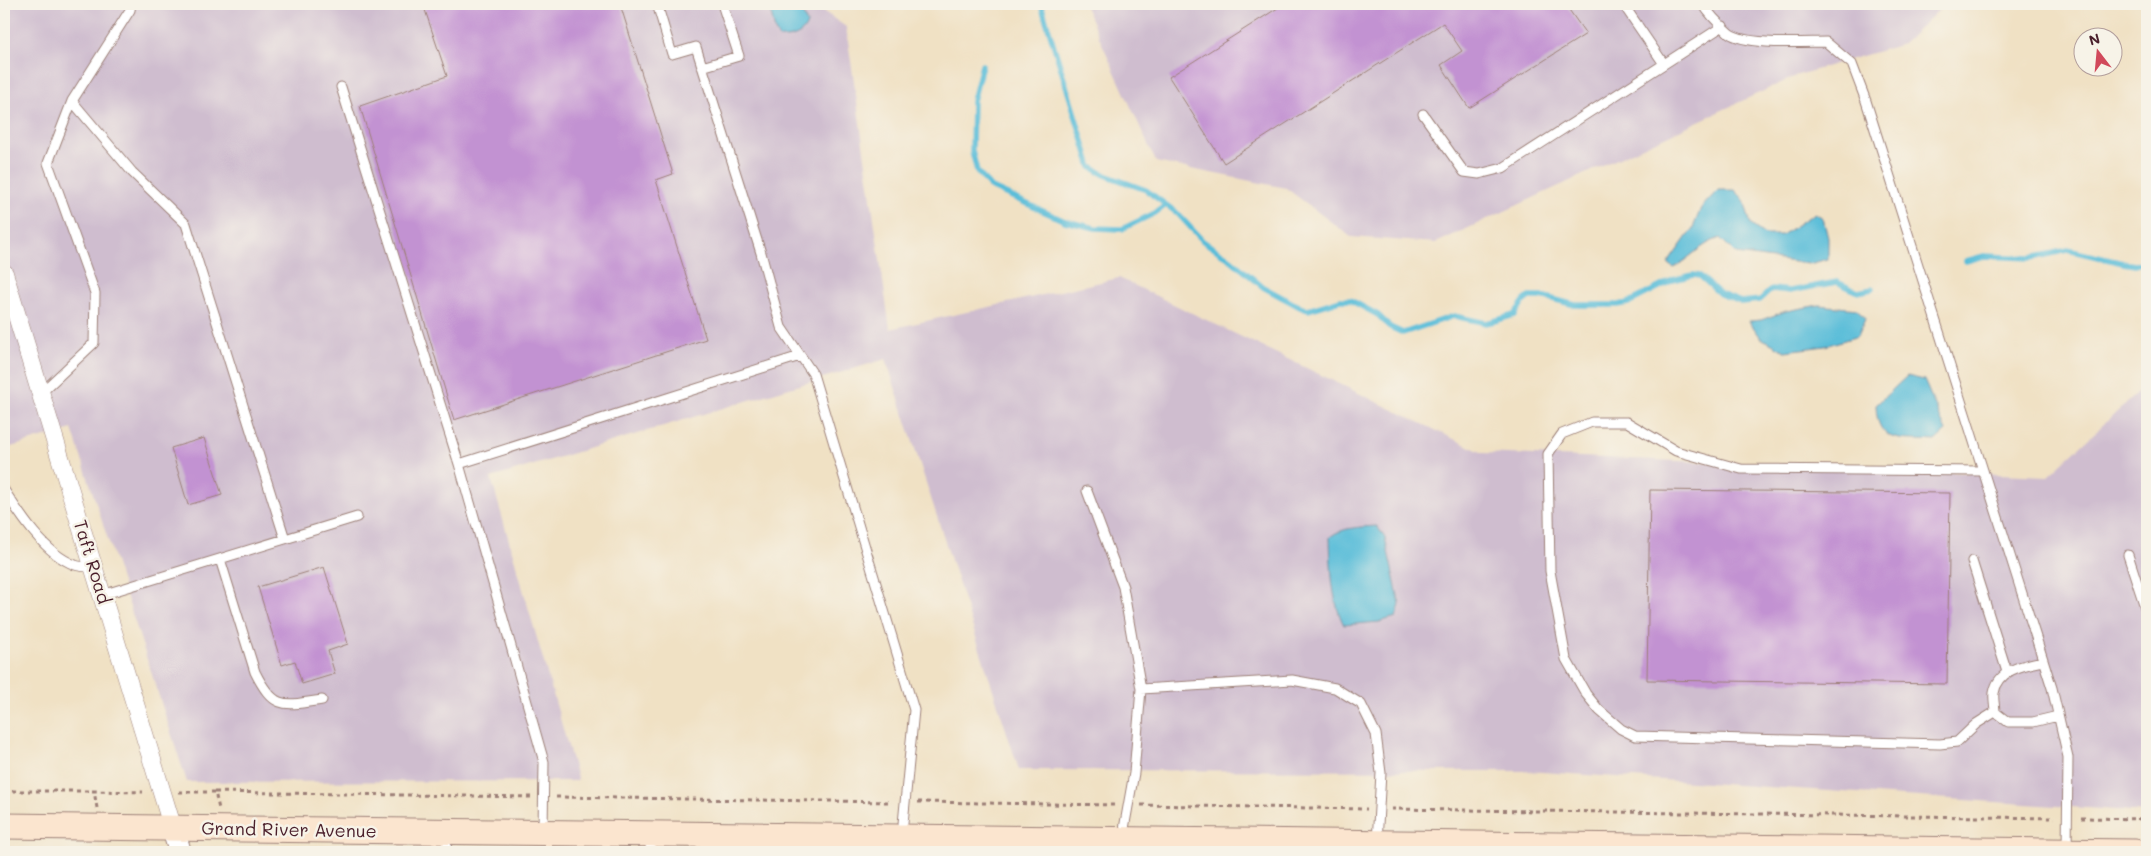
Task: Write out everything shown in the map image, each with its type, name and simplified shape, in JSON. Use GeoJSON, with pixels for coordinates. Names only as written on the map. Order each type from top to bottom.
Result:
{"type":"FeatureCollection","features":[{"type":"Feature","properties":{"kind":"main road","name":"Grand River Avenue"},"geometry":{"type":"LineString","coordinates":[[4,826],[173,829],[447,842],[543,833],[650,843],[889,840],[1123,846],[2135,852]]}},
{"type":"Feature","properties":{"kind":"street","name":"Taft Road"},"geometry":{"type":"LineString","coordinates":[[4,273],[180,852]]}},
{"type":"Feature","properties":{"kind":"lane"},"geometry":{"type":"LineString","coordinates":[[41,393],[94,343],[95,292],[48,163],[72,100],[130,10],[131,4]]}},
{"type":"Feature","properties":{"kind":"lane"},"geometry":{"type":"LineString","coordinates":[[657,4],[672,54],[696,47],[761,253],[781,327],[813,374],[914,710],[905,802],[889,840]]}},
{"type":"Feature","properties":{"kind":"lane"},"geometry":{"type":"LineString","coordinates":[[702,67],[739,56],[722,4]]}},
{"type":"Feature","properties":{"kind":"lane"},"geometry":{"type":"LineString","coordinates":[[1623,4],[1664,64]]}},
{"type":"Feature","properties":{"kind":"lane"},"geometry":{"type":"LineString","coordinates":[[1703,4],[1730,34],[1750,40],[1789,43],[1826,42],[1852,64],[1866,101],[2043,661],[2068,757],[2068,818],[2082,851]]}},
{"type":"Feature","properties":{"kind":"lane"},"geometry":{"type":"LineString","coordinates":[[1423,114],[1464,172],[1479,174],[1503,168],[1723,26]]}},
{"type":"Feature","properties":{"kind":"lane"},"geometry":{"type":"LineString","coordinates":[[341,88],[459,464],[544,762],[543,833]]}},
{"type":"Feature","properties":{"kind":"lane"},"geometry":{"type":"LineString","coordinates":[[72,100],[132,172],[186,224],[285,539]]}},
{"type":"Feature","properties":{"kind":"lane"},"geometry":{"type":"LineString","coordinates":[[459,464],[800,356]]}},
{"type":"Feature","properties":{"kind":"lane"},"geometry":{"type":"LineString","coordinates":[[1983,471],[1741,469],[1676,451],[1627,422],[1592,422],[1562,434],[1548,454],[1550,571],[1566,659],[1586,694],[1598,710],[1621,729],[1634,736],[1940,744],[1957,742],[1976,724],[1995,712]]}},
{"type":"Feature","properties":{"kind":"lane"},"geometry":{"type":"LineString","coordinates":[[4,490],[24,520],[58,556],[75,566],[94,567]]}},
{"type":"Feature","properties":{"kind":"lane"},"geometry":{"type":"LineString","coordinates":[[1087,491],[1123,588],[1141,689],[1134,774],[1123,846]]}},
{"type":"Feature","properties":{"kind":"lane"},"geometry":{"type":"LineString","coordinates":[[102,596],[357,517]]}},
{"type":"Feature","properties":{"kind":"lane"},"geometry":{"type":"LineString","coordinates":[[2128,555],[2147,613]]}},
{"type":"Feature","properties":{"kind":"lane"},"geometry":{"type":"LineString","coordinates":[[220,559],[255,672],[263,688],[273,700],[291,704],[322,700]]}},
{"type":"Feature","properties":{"kind":"lane"},"geometry":{"type":"LineString","coordinates":[[1972,561],[2007,672]]}},
{"type":"Feature","properties":{"kind":"lane"},"geometry":{"type":"LineString","coordinates":[[2043,661],[2019,666],[2007,672],[1998,682],[1994,694],[1995,712],[2008,722],[2033,722],[2058,716]]}},
{"type":"Feature","properties":{"kind":"lane"},"geometry":{"type":"LineString","coordinates":[[1141,689],[1292,680],[1336,688],[1361,704],[1376,734],[1381,773],[1378,847]]}},
{"type":"Feature","properties":{"kind":"path"},"geometry":{"type":"LineString","coordinates":[[4,791],[94,791]]}},
{"type":"Feature","properties":{"kind":"path"},"geometry":{"type":"LineString","coordinates":[[215,792],[2147,819]]}},
{"type":"Feature","properties":{"kind":"shaded area"},"geometry":{"type":"Polygon","coordinates":[[[4,4],[813,4],[846,27],[890,329],[1119,278],[1483,453],[2048,476],[2147,384],[2147,812],[1527,771],[1019,770],[886,359],[491,478],[578,781],[187,782],[72,429],[4,449],[4,4]]]}},
{"type":"Feature","properties":{"kind":"shaded area"},"geometry":{"type":"Polygon","coordinates":[[[1084,4],[1945,4],[1903,44],[1798,75],[1436,243],[1351,237],[1286,188],[1156,162],[1084,4]]]}},
{"type":"Feature","properties":{"kind":"water"},"geometry":{"type":"Polygon","coordinates":[[[769,4],[798,4],[807,23],[803,31],[792,37],[779,38],[775,31],[769,4]]]}},
{"type":"Feature","properties":{"kind":"water"},"geometry":{"type":"Polygon","coordinates":[[[1718,190],[1735,190],[1744,200],[1751,225],[1765,235],[1782,235],[1815,213],[1823,218],[1828,238],[1828,259],[1809,264],[1736,254],[1720,238],[1701,248],[1674,268],[1668,263],[1693,228],[1701,208],[1718,190]]]}},
{"type":"Feature","properties":{"kind":"water"},"geometry":{"type":"Polygon","coordinates":[[[1819,305],[1857,309],[1865,319],[1858,336],[1825,346],[1785,351],[1761,338],[1749,321],[1761,320],[1786,311],[1819,305]]]}},
{"type":"Feature","properties":{"kind":"water"},"geometry":{"type":"Polygon","coordinates":[[[1907,376],[1924,380],[1946,431],[1935,441],[1894,438],[1881,428],[1876,405],[1907,376]]]}},
{"type":"Feature","properties":{"kind":"water"},"geometry":{"type":"Polygon","coordinates":[[[1377,526],[1385,538],[1400,605],[1396,617],[1379,622],[1344,625],[1334,594],[1330,537],[1346,529],[1377,526]]]}},
{"type":"Feature","properties":{"kind":"building"},"geometry":{"type":"Polygon","coordinates":[[[423,4],[620,4],[673,174],[656,180],[706,339],[454,420],[360,106],[447,76],[423,4]]]}},
{"type":"Feature","properties":{"kind":"building"},"geometry":{"type":"Polygon","coordinates":[[[1284,4],[1565,4],[1586,34],[1469,108],[1441,65],[1462,51],[1443,23],[1224,163],[1169,77],[1284,4]]]}},
{"type":"Feature","properties":{"kind":"building"},"geometry":{"type":"Polygon","coordinates":[[[204,438],[222,495],[188,505],[171,448],[204,438]]]}},
{"type":"Feature","properties":{"kind":"building"},"geometry":{"type":"Polygon","coordinates":[[[1650,490],[1950,493],[1947,684],[1647,680],[1650,490]]]}},
{"type":"Feature","properties":{"kind":"building"},"geometry":{"type":"Polygon","coordinates":[[[324,567],[348,644],[328,651],[335,674],[302,684],[295,661],[282,665],[258,587],[324,567]]]}},
{"type":"Feature","properties":{"kind":"waterway"},"geometry":{"type":"LineString","coordinates":[[1041,4],[1091,167],[1105,175],[1146,190],[1177,213],[1203,241],[1231,260],[1263,287],[1308,310],[1341,300],[1350,300],[1378,315],[1390,327],[1403,333],[1454,316],[1486,323],[1494,321],[1514,315],[1529,297],[1545,297],[1575,305],[1618,305],[1628,303],[1673,280],[1693,275],[1700,276],[1720,294],[1741,302],[1760,300],[1772,289],[1790,291],[1837,282],[1858,292],[1872,289]]}},
{"type":"Feature","properties":{"kind":"waterway"},"geometry":{"type":"LineString","coordinates":[[982,65],[973,101],[972,151],[977,171],[990,187],[1065,221],[1095,228],[1122,229],[1155,213],[1166,205]]}},
{"type":"Feature","properties":{"kind":"waterway"},"geometry":{"type":"LineString","coordinates":[[1966,261],[1984,256],[2031,258],[2068,250],[2135,265],[2147,261]]}},
{"type":"Feature","properties":{"kind":"railway"},"geometry":{"type":"LineString","coordinates":[[2137,4],[2147,11]]}}]}
